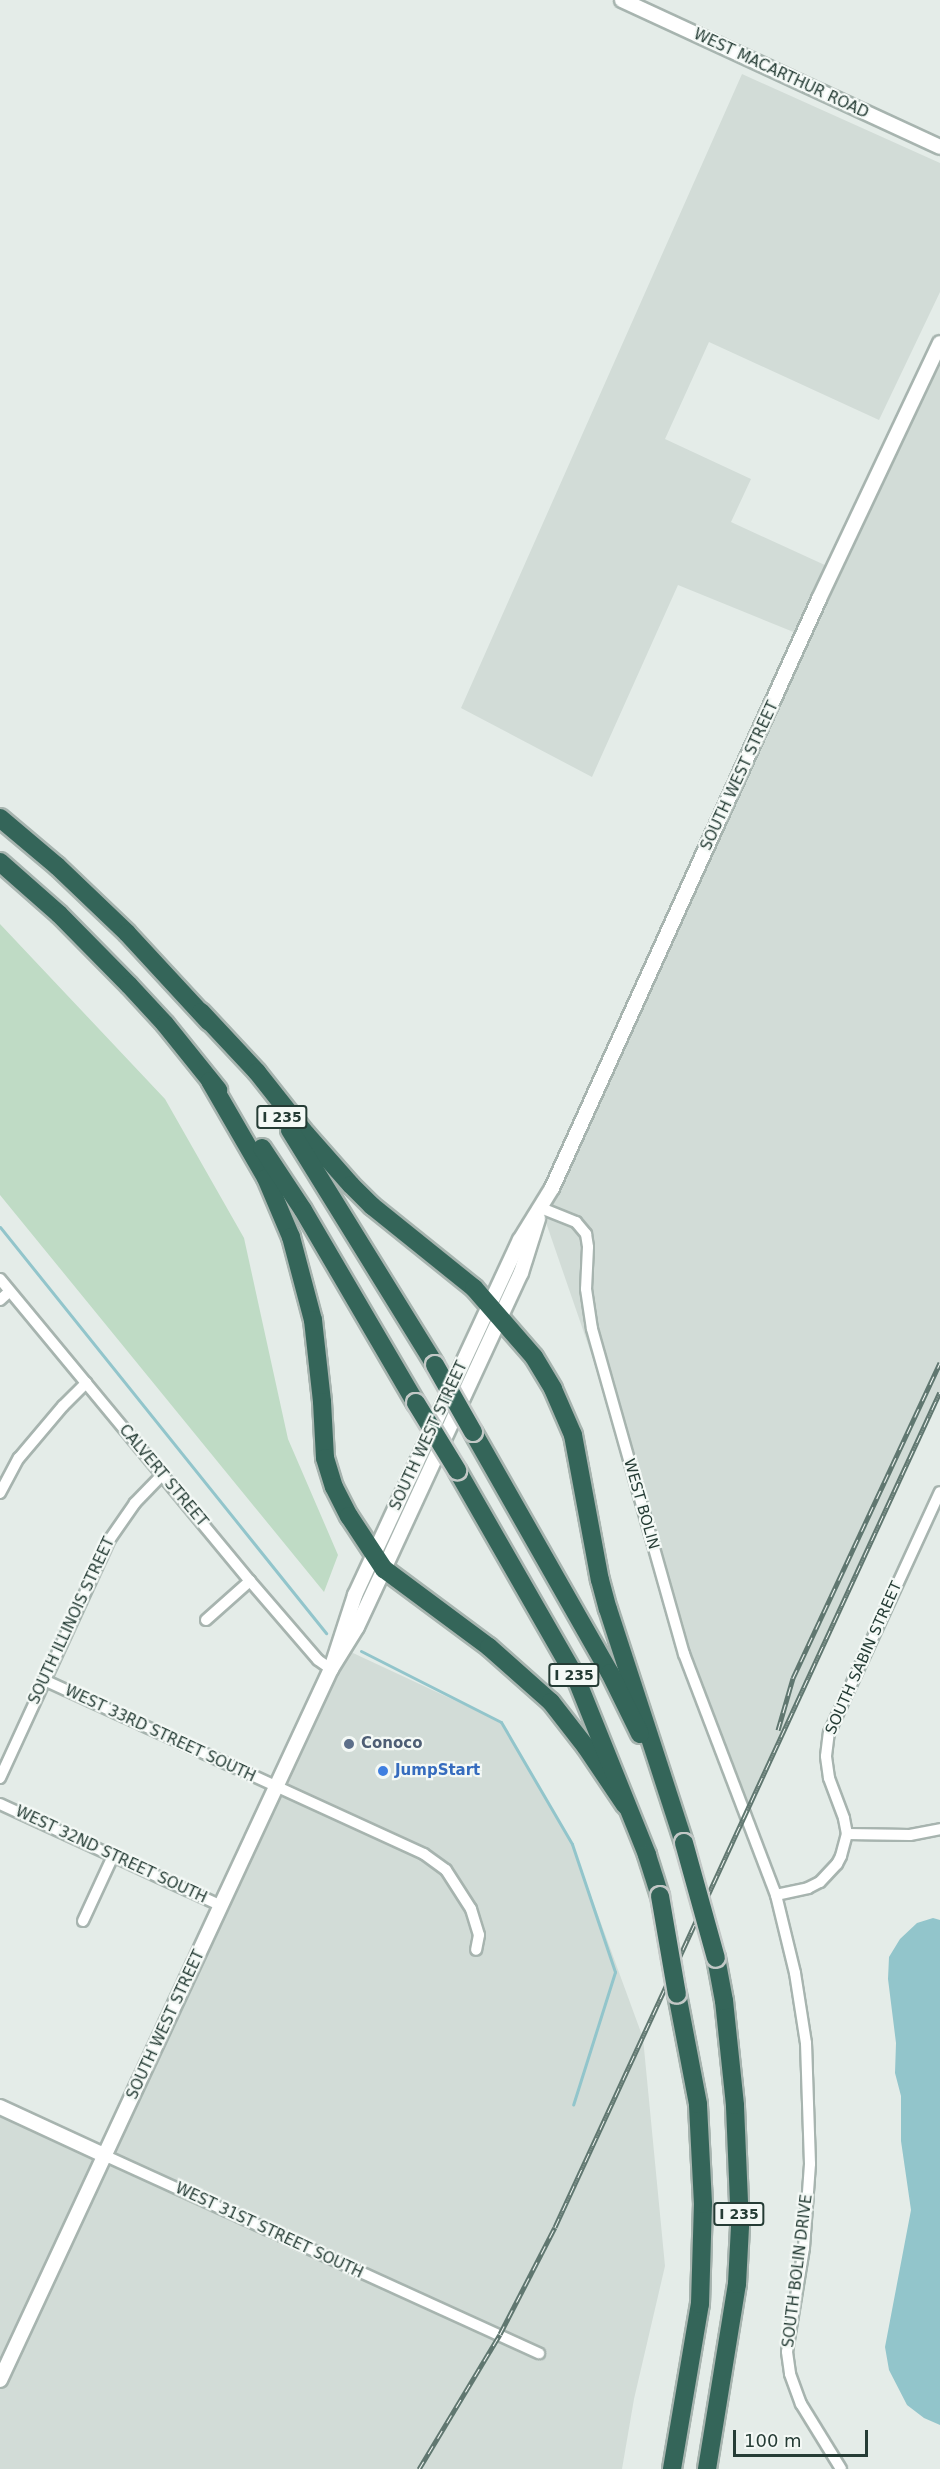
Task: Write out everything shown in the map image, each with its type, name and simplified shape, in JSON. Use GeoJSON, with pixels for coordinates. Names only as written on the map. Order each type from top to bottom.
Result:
{"type":"FeatureCollection","features":[{"type":"Feature","properties":{"kind":"highway","name":"I 235"},"geometry":{"type":"LineString","coordinates":[[0,818],[57,866],[127,933],[201,1012],[276,1108],[435,1365],[610,1673],[665,1787],[684,1843],[716,1958],[724,2001],[735,2105],[740,2226],[737,2284],[707,2469]]}},
{"type":"Feature","properties":{"kind":"highway","name":"I 235"},"geometry":{"type":"LineString","coordinates":[[0,862],[58,914],[129,985],[210,1081],[264,1152],[303,1210],[457,1470],[576,1678],[647,1855],[660,1896],[698,2104],[703,2204],[700,2304],[672,2469]]}},
{"type":"Feature","properties":{"kind":"highway"},"geometry":{"type":"LineString","coordinates":[[201,1012],[257,1072],[306,1134],[351,1185],[372,1206],[474,1288],[534,1357],[553,1389],[573,1435],[600,1580],[665,1787]]}},
{"type":"Feature","properties":{"kind":"highway"},"geometry":{"type":"LineString","coordinates":[[210,1081],[250,1148],[281,1210],[291,1237],[313,1320],[322,1402],[325,1458],[340,1501],[379,1562],[489,1647],[533,1684],[566,1719],[625,1804]]}},
{"type":"Feature","properties":{"kind":"street","name":"WEST MACARTHUR ROAD"},"geometry":{"type":"LineString","coordinates":[[622,0],[940,147]]}},
{"type":"Feature","properties":{"kind":"street","name":"SOUTH WEST STREET"},"geometry":{"type":"LineString","coordinates":[[0,2380],[331,1669],[355,1595],[379,1562],[494,1312],[532,1244],[541,1208],[819,599],[940,343]]}},
{"type":"Feature","properties":{"kind":"street","name":"WEST BOLIN"},"geometry":{"type":"LineString","coordinates":[[541,1208],[576,1222],[586,1234],[588,1247],[586,1288],[591,1329],[684,1654],[744,1816]]}},
{"type":"Feature","properties":{"kind":"street","name":"CALVERT STREET"},"geometry":{"type":"LineString","coordinates":[[0,1279],[250,1581],[316,1658],[331,1669]]}},
{"type":"Feature","properties":{"kind":"street"},"geometry":{"type":"LineString","coordinates":[[0,1300],[10,1290]]}},
{"type":"Feature","properties":{"kind":"street"},"geometry":{"type":"LineString","coordinates":[[0,1493],[19,1458],[63,1406],[86,1383]]}},
{"type":"Feature","properties":{"kind":"street","name":"SOUTH ILLINOIS STREET"},"geometry":{"type":"LineString","coordinates":[[0,1778],[114,1530],[135,1503],[162,1475]]}},
{"type":"Feature","properties":{"kind":"street","name":"SOUTH SABIN STREET"},"geometry":{"type":"LineString","coordinates":[[847,1834],[844,1818],[829,1778],[826,1756],[830,1733],[940,1492]]}},
{"type":"Feature","properties":{"kind":"street"},"geometry":{"type":"LineString","coordinates":[[206,1620],[250,1581]]}},
{"type":"Feature","properties":{"kind":"street","name":"WEST 33RD STREET SOUTH"},"geometry":{"type":"LineString","coordinates":[[44,1680],[424,1854],[446,1870],[471,1909],[479,1935],[476,1950]]}},
{"type":"Feature","properties":{"kind":"street","name":"WEST 32ND STREET SOUTH"},"geometry":{"type":"LineString","coordinates":[[0,1804],[222,1906]]}},
{"type":"Feature","properties":{"kind":"street","name":"SOUTH BOLIN DRIVE"},"geometry":{"type":"LineString","coordinates":[[744,1816],[776,1895],[795,1973],[806,2043],[810,2090],[810,2164],[806,2229],[787,2352],[790,2374],[801,2404],[841,2469]]}},
{"type":"Feature","properties":{"kind":"street"},"geometry":{"type":"LineString","coordinates":[[776,1895],[808,1888],[826,1877],[837,1864],[847,1834],[910,1835],[940,1828]]}},
{"type":"Feature","properties":{"kind":"street"},"geometry":{"type":"LineString","coordinates":[[83,1921],[113,1856]]}},
{"type":"Feature","properties":{"kind":"street","name":"WEST 31ST STREET SOUTH"},"geometry":{"type":"LineString","coordinates":[[0,2107],[539,2353]]}},
{"type":"Feature","properties":{"kind":"shaded area"},"geometry":{"type":"Polygon","coordinates":[[[742,74],[940,163],[940,292],[879,420],[709,342],[665,439],[751,479],[731,522],[827,566],[796,633],[678,585],[592,777],[461,708],[742,74]]]}},
{"type":"Feature","properties":{"kind":"shaded area"},"geometry":{"type":"Polygon","coordinates":[[[940,338],[940,1393],[741,1823],[632,1472],[541,1208],[940,338]]]}},
{"type":"Feature","properties":{"kind":"shaded area"},"geometry":{"type":"Polygon","coordinates":[[[338,1646],[501,1722],[572,1844],[643,2038],[665,2266],[634,2399],[622,2469],[0,2469],[0,2112],[104,2155],[338,1646]]]}},
{"type":"Feature","properties":{"kind":"green space"},"geometry":{"type":"Polygon","coordinates":[[[0,924],[165,1099],[244,1238],[288,1439],[338,1555],[324,1592],[0,1195],[0,924]]]}},
{"type":"Feature","properties":{"kind":"water"},"geometry":{"type":"Polygon","coordinates":[[[933,1918],[940,1920],[940,2425],[924,2418],[907,2405],[889,2370],[885,2347],[911,2210],[901,2141],[901,2096],[895,2073],[896,2043],[888,1979],[889,1957],[900,1939],[917,1923],[933,1918]]]}},
{"type":"Feature","properties":{"kind":"waterway"},"geometry":{"type":"LineString","coordinates":[[0,1227],[326,1633]]}},
{"type":"Feature","properties":{"kind":"waterway"},"geometry":{"type":"LineString","coordinates":[[361,1651],[501,1722],[572,1844],[615,1972],[573,2105]]}},
{"type":"Feature","properties":{"kind":"railway"},"geometry":{"type":"LineString","coordinates":[[778,1730],[793,1678],[940,1363]]}},
{"type":"Feature","properties":{"kind":"railway"},"geometry":{"type":"LineString","coordinates":[[419,2469],[500,2334],[555,2227],[940,1392]]}},
{"type":"Feature","properties":{"kind":"place","name":"Conoco"},"geometry":{"type":"Point","coordinates":[349,1744]}},
{"type":"Feature","properties":{"kind":"place","name":"JumpStart"},"geometry":{"type":"Point","coordinates":[383,1771]}}]}
